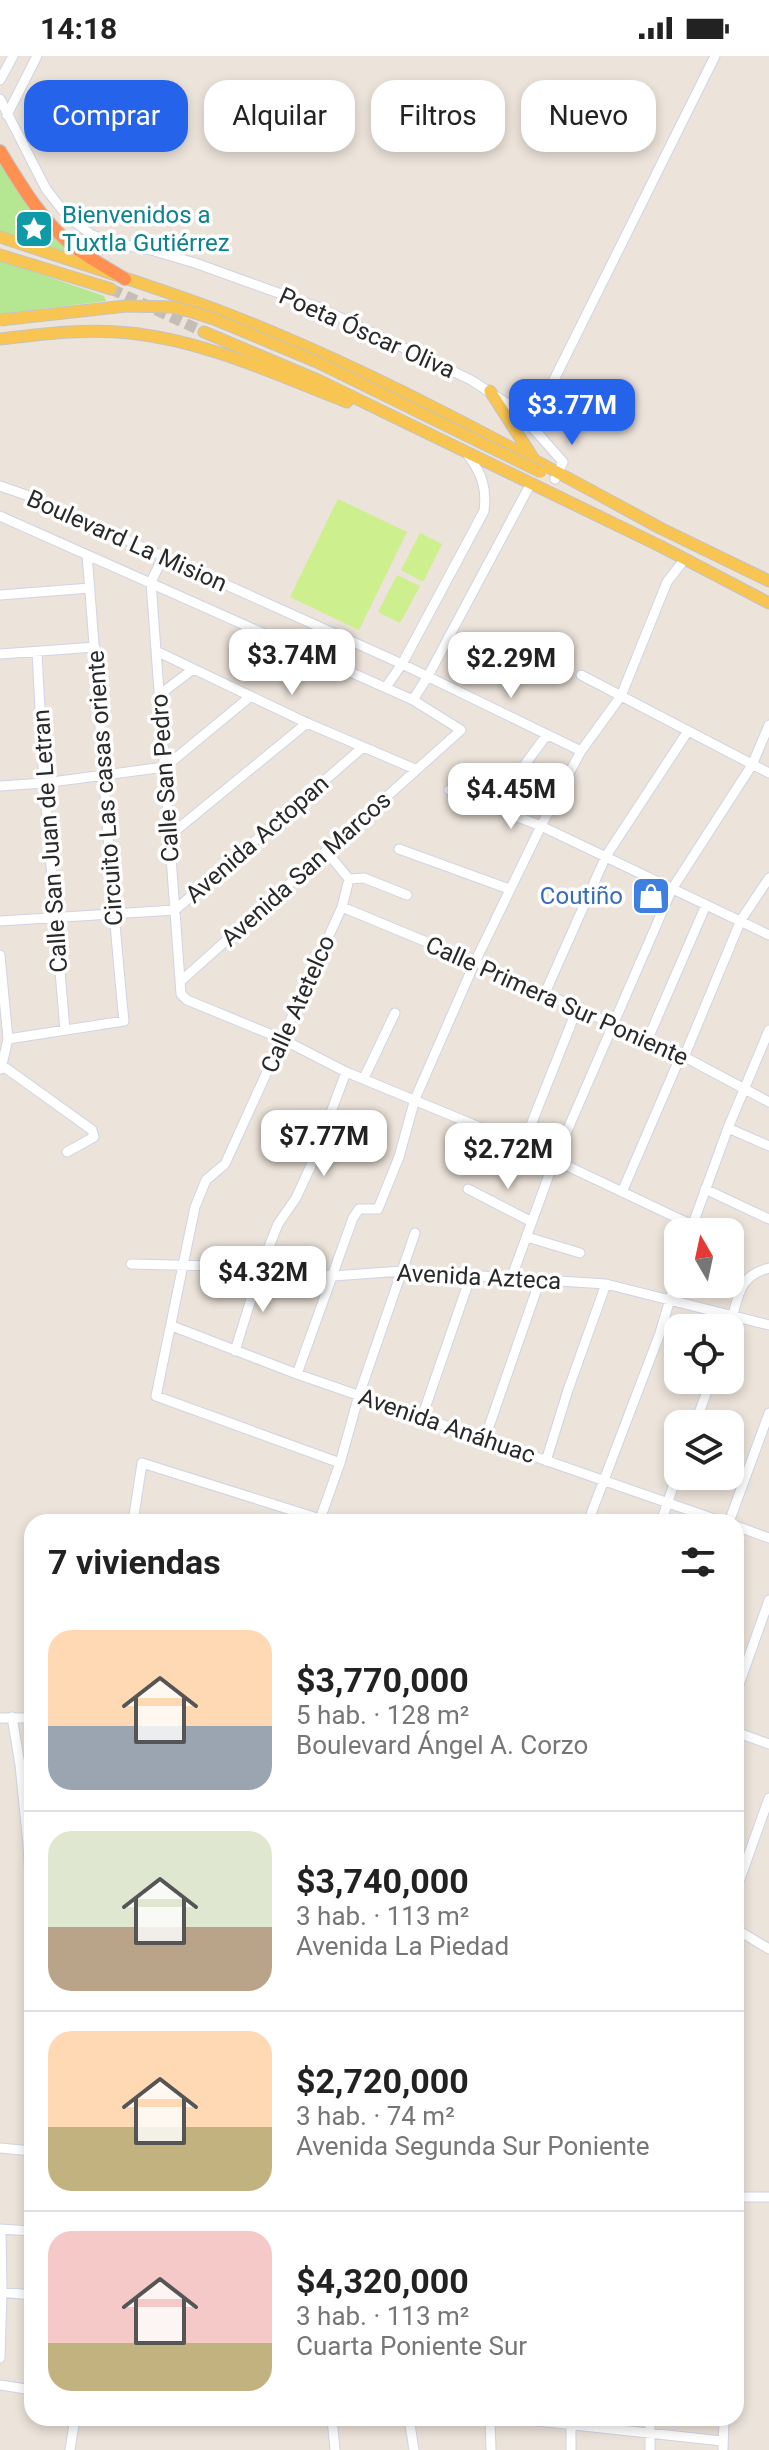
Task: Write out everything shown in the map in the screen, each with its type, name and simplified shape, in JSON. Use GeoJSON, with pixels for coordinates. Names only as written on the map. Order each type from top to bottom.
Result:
{"type":"FeatureCollection","features":[{"type":"Feature","properties":{"kind":"highway"},"geometry":{"type":"LineString","coordinates":[[0,151],[28,198],[54,229],[125,279]]}},
{"type":"Feature","properties":{"kind":"main road"},"geometry":{"type":"LineString","coordinates":[[0,237],[225,314],[350,367],[538,467]]}},
{"type":"Feature","properties":{"kind":"main road"},"geometry":{"type":"LineString","coordinates":[[0,255],[111,289]]}},
{"type":"Feature","properties":{"kind":"main road"},"geometry":{"type":"LineString","coordinates":[[0,320],[126,306],[172,307],[214,319],[317,362],[769,581]]}},
{"type":"Feature","properties":{"kind":"main road"},"geometry":{"type":"LineString","coordinates":[[0,339],[100,331],[165,339],[202,347],[245,362],[408,425]]}},
{"type":"Feature","properties":{"kind":"main road"},"geometry":{"type":"LineString","coordinates":[[204,332],[320,381],[660,546],[769,603]]}},
{"type":"Feature","properties":{"kind":"main road"},"geometry":{"type":"LineString","coordinates":[[490,391],[538,467]]}},
{"type":"Feature","properties":{"kind":"street"},"geometry":{"type":"LineString","coordinates":[[0,80],[13,56]]}},
{"type":"Feature","properties":{"kind":"street"},"geometry":{"type":"LineString","coordinates":[[7,115],[37,56]]}},
{"type":"Feature","properties":{"kind":"street"},"geometry":{"type":"LineString","coordinates":[[531,426],[715,56]]}},
{"type":"Feature","properties":{"kind":"street","name":"Poeta Óscar Oliva"},"geometry":{"type":"LineString","coordinates":[[0,99],[46,189],[67,216],[92,235],[195,263],[320,308],[490,391],[517,410],[563,462],[556,476]]}},
{"type":"Feature","properties":{"kind":"street"},"geometry":{"type":"LineString","coordinates":[[386,687],[402,664],[484,511],[486,493],[483,481],[468,455]]}},
{"type":"Feature","properties":{"kind":"street"},"geometry":{"type":"LineString","coordinates":[[413,700],[530,485]]}},
{"type":"Feature","properties":{"kind":"street","name":"Boulevard La Mision"},"geometry":{"type":"LineString","coordinates":[[0,486],[29,496],[402,664],[581,751]]}},
{"type":"Feature","properties":{"kind":"street","name":"Boulevard La Mision"},"geometry":{"type":"LineString","coordinates":[[0,516],[413,700]]}},
{"type":"Feature","properties":{"kind":"street","name":"Circuito Las casas oriente"},"geometry":{"type":"LineString","coordinates":[[65,1030],[124,1021],[112,913],[105,775],[87,555]]}},
{"type":"Feature","properties":{"kind":"street","name":"Calle San Pedro"},"geometry":{"type":"LineString","coordinates":[[163,557],[151,582],[181,994],[187,1000],[282,1039]]}},
{"type":"Feature","properties":{"kind":"street"},"geometry":{"type":"LineString","coordinates":[[297,1374],[353,1218],[359,1209],[378,1209],[399,1157],[415,1099],[509,889],[581,751],[621,696],[667,582],[684,560]]}},
{"type":"Feature","properties":{"kind":"street"},"geometry":{"type":"LineString","coordinates":[[0,595],[90,588]]}},
{"type":"Feature","properties":{"kind":"street"},"geometry":{"type":"LineString","coordinates":[[0,654],[95,647]]}},
{"type":"Feature","properties":{"kind":"street"},"geometry":{"type":"LineString","coordinates":[[156,651],[307,723],[415,769]]}},
{"type":"Feature","properties":{"kind":"street","name":"Calle San Juan de Letran"},"geometry":{"type":"LineString","coordinates":[[37,652],[44,783],[65,1030]]}},
{"type":"Feature","properties":{"kind":"street"},"geometry":{"type":"LineString","coordinates":[[159,695],[192,670]]}},
{"type":"Feature","properties":{"kind":"street"},"geometry":{"type":"LineString","coordinates":[[581,675],[769,773]]}},
{"type":"Feature","properties":{"kind":"street"},"geometry":{"type":"LineString","coordinates":[[0,786],[165,767],[251,696]]}},
{"type":"Feature","properties":{"kind":"street","name":"Avenida San Marcos"},"geometry":{"type":"LineString","coordinates":[[181,981],[461,730],[413,700]]}},
{"type":"Feature","properties":{"kind":"street"},"geometry":{"type":"LineString","coordinates":[[169,836],[307,723]]}},
{"type":"Feature","properties":{"kind":"street"},"geometry":{"type":"LineString","coordinates":[[511,1279],[554,1161],[672,889],[752,765],[769,725]]}},
{"type":"Feature","properties":{"kind":"street"},"geometry":{"type":"LineString","coordinates":[[545,993],[606,856],[688,731]]}},
{"type":"Feature","properties":{"kind":"street"},"geometry":{"type":"LineString","coordinates":[[494,806],[546,736]]}},
{"type":"Feature","properties":{"kind":"street","name":"Avenida Actopan"},"geometry":{"type":"LineString","coordinates":[[0,921],[175,910],[362,748]]}},
{"type":"Feature","properties":{"kind":"street"},"geometry":{"type":"LineString","coordinates":[[449,790],[541,826],[769,935]]}},
{"type":"Feature","properties":{"kind":"street"},"geometry":{"type":"LineString","coordinates":[[399,849],[509,889]]}},
{"type":"Feature","properties":{"kind":"street"},"geometry":{"type":"LineString","coordinates":[[326,851],[349,879],[364,878],[407,895]]}},
{"type":"Feature","properties":{"kind":"street"},"geometry":{"type":"LineString","coordinates":[[622,1192],[741,920],[769,878]]}},
{"type":"Feature","properties":{"kind":"street","name":"Calle Atetelco"},"geometry":{"type":"LineString","coordinates":[[340,1463],[156,1396],[195,1207],[206,1180],[225,1164],[342,907],[349,879]]}},
{"type":"Feature","properties":{"kind":"street"},"geometry":{"type":"LineString","coordinates":[[647,1041],[706,905]]}},
{"type":"Feature","properties":{"kind":"street","name":"Calle Primera Sur Poniente"},"geometry":{"type":"LineString","coordinates":[[342,907],[475,962],[683,1056],[769,1102]]}},
{"type":"Feature","properties":{"kind":"street"},"geometry":{"type":"LineString","coordinates":[[0,955],[8,1039],[2,1068],[92,1130],[94,1137],[90,1141],[67,1152]]}},
{"type":"Feature","properties":{"kind":"street"},"geometry":{"type":"LineString","coordinates":[[523,1145],[577,1009]]}},
{"type":"Feature","properties":{"kind":"street"},"geometry":{"type":"LineString","coordinates":[[364,1078],[395,1013]]}},
{"type":"Feature","properties":{"kind":"street"},"geometry":{"type":"LineString","coordinates":[[8,1039],[65,1030]]}},
{"type":"Feature","properties":{"kind":"street"},"geometry":{"type":"LineString","coordinates":[[695,1218],[769,1030]]}},
{"type":"Feature","properties":{"kind":"street"},"geometry":{"type":"LineString","coordinates":[[282,1039],[346,1072],[523,1145],[672,1218]]}},
{"type":"Feature","properties":{"kind":"street"},"geometry":{"type":"LineString","coordinates":[[235,1351],[278,1224],[296,1198],[313,1161],[346,1072]]}},
{"type":"Feature","properties":{"kind":"street"},"geometry":{"type":"LineString","coordinates":[[728,1128],[769,1146]]}},
{"type":"Feature","properties":{"kind":"street"},"geometry":{"type":"LineString","coordinates":[[468,1189],[532,1222]]}},
{"type":"Feature","properties":{"kind":"street"},"geometry":{"type":"LineString","coordinates":[[705,1189],[769,1219]]}},
{"type":"Feature","properties":{"kind":"street"},"geometry":{"type":"LineString","coordinates":[[322,1514],[415,1233]]}},
{"type":"Feature","properties":{"kind":"street"},"geometry":{"type":"LineString","coordinates":[[527,1237],[580,1253]]}},
{"type":"Feature","properties":{"kind":"street","name":"Avenida Azteca"},"geometry":{"type":"LineString","coordinates":[[131,1264],[261,1267],[333,1276],[402,1271],[606,1284],[722,1314]]}},
{"type":"Feature","properties":{"kind":"street"},"geometry":{"type":"LineString","coordinates":[[734,1314],[745,1280],[753,1273],[769,1268]]}},
{"type":"Feature","properties":{"kind":"street"},"geometry":{"type":"LineString","coordinates":[[422,1417],[471,1275]]}},
{"type":"Feature","properties":{"kind":"street"},"geometry":{"type":"LineString","coordinates":[[485,1438],[540,1280]]}},
{"type":"Feature","properties":{"kind":"street"},"geometry":{"type":"LineString","coordinates":[[546,1461],[606,1284]]}},
{"type":"Feature","properties":{"kind":"street"},"geometry":{"type":"LineString","coordinates":[[591,1514],[670,1299]]}},
{"type":"Feature","properties":{"kind":"street","name":"Avenida Azteca"},"geometry":{"type":"LineString","coordinates":[[744,1319],[769,1325]]}},
{"type":"Feature","properties":{"kind":"street","name":"Avenida Anáhuac"},"geometry":{"type":"LineString","coordinates":[[172,1326],[297,1374],[701,1514]]}},
{"type":"Feature","properties":{"kind":"street"},"geometry":{"type":"LineString","coordinates":[[729,1514],[769,1413]]}},
{"type":"Feature","properties":{"kind":"street"},"geometry":{"type":"LineString","coordinates":[[134,1514],[142,1463],[301,1514]]}},
{"type":"Feature","properties":{"kind":"street"},"geometry":{"type":"LineString","coordinates":[[664,1514],[672,1490]]}},
{"type":"Feature","properties":{"kind":"street"},"geometry":{"type":"LineString","coordinates":[[744,1529],[769,1538]]}},
{"type":"Feature","properties":{"kind":"street"},"geometry":{"type":"LineString","coordinates":[[744,1670],[769,1600]]}},
{"type":"Feature","properties":{"kind":"street"},"geometry":{"type":"LineString","coordinates":[[12,1717],[24,1797]]}},
{"type":"Feature","properties":{"kind":"street"},"geometry":{"type":"LineString","coordinates":[[0,1718],[24,1718]]}},
{"type":"Feature","properties":{"kind":"street"},"geometry":{"type":"LineString","coordinates":[[744,1735],[769,1744]]}},
{"type":"Feature","properties":{"kind":"street"},"geometry":{"type":"LineString","coordinates":[[20,1765],[24,1765]]}},
{"type":"Feature","properties":{"kind":"street"},"geometry":{"type":"LineString","coordinates":[[744,1868],[769,1798]]}},
{"type":"Feature","properties":{"kind":"street"},"geometry":{"type":"LineString","coordinates":[[744,1934],[769,1949]]}},
{"type":"Feature","properties":{"kind":"street"},"geometry":{"type":"LineString","coordinates":[[0,2148],[24,2150]]}},
{"type":"Feature","properties":{"kind":"street"},"geometry":{"type":"LineString","coordinates":[[744,2197],[769,2197]]}},
{"type":"Feature","properties":{"kind":"street"},"geometry":{"type":"LineString","coordinates":[[0,2358],[1,2229],[24,2230]]}},
{"type":"Feature","properties":{"kind":"street"},"geometry":{"type":"LineString","coordinates":[[1,2292],[24,2294]]}},
{"type":"Feature","properties":{"kind":"street"},"geometry":{"type":"LineString","coordinates":[[0,2385],[24,2389]]}},
{"type":"Feature","properties":{"kind":"street"},"geometry":{"type":"LineString","coordinates":[[70,2450],[74,2426]]}},
{"type":"Feature","properties":{"kind":"street"},"geometry":{"type":"LineString","coordinates":[[333,2426],[335,2450]]}},
{"type":"Feature","properties":{"kind":"street"},"geometry":{"type":"LineString","coordinates":[[410,2426],[414,2450]]}},
{"type":"Feature","properties":{"kind":"street"},"geometry":{"type":"LineString","coordinates":[[490,2426],[491,2450]]}},
{"type":"Feature","properties":{"kind":"street"},"geometry":{"type":"LineString","coordinates":[[571,2426],[571,2450]]}},
{"type":"Feature","properties":{"kind":"street"},"geometry":{"type":"LineString","coordinates":[[604,2426],[722,2446],[723,2426]]}},
{"type":"Feature","properties":{"kind":"street"},"geometry":{"type":"LineString","coordinates":[[650,2426],[650,2450]]}},
{"type":"Feature","properties":{"kind":"green space"},"geometry":{"type":"Polygon","coordinates":[[[0,159],[79,258],[0,233],[0,159]]]}},
{"type":"Feature","properties":{"kind":"green space"},"geometry":{"type":"Polygon","coordinates":[[[0,260],[104,296],[106,301],[0,314],[0,260]]]}},
{"type":"Feature","properties":{"kind":"green space"},"geometry":{"type":"Polygon","coordinates":[[[338,499],[407,532],[359,630],[290,597],[338,499]]]}},
{"type":"Feature","properties":{"kind":"green space"},"geometry":{"type":"Polygon","coordinates":[[[420,533],[442,544],[423,582],[401,570],[420,533]]]}},
{"type":"Feature","properties":{"kind":"green space"},"geometry":{"type":"Polygon","coordinates":[[[397,575],[420,586],[400,623],[378,612],[397,575]]]}},
{"type":"Feature","properties":{"kind":"tunnel"},"geometry":{"type":"LineString","coordinates":[[111,289],[204,332]]}},
{"type":"Feature","properties":{"kind":"place","name":"Bienvenidos a Tuxtla Gutiérrez"},"geometry":{"type":"Point","coordinates":[34,229]}},
{"type":"Feature","properties":{"kind":"place","name":"Coutiño"},"geometry":{"type":"Point","coordinates":[651,896]}}]}
